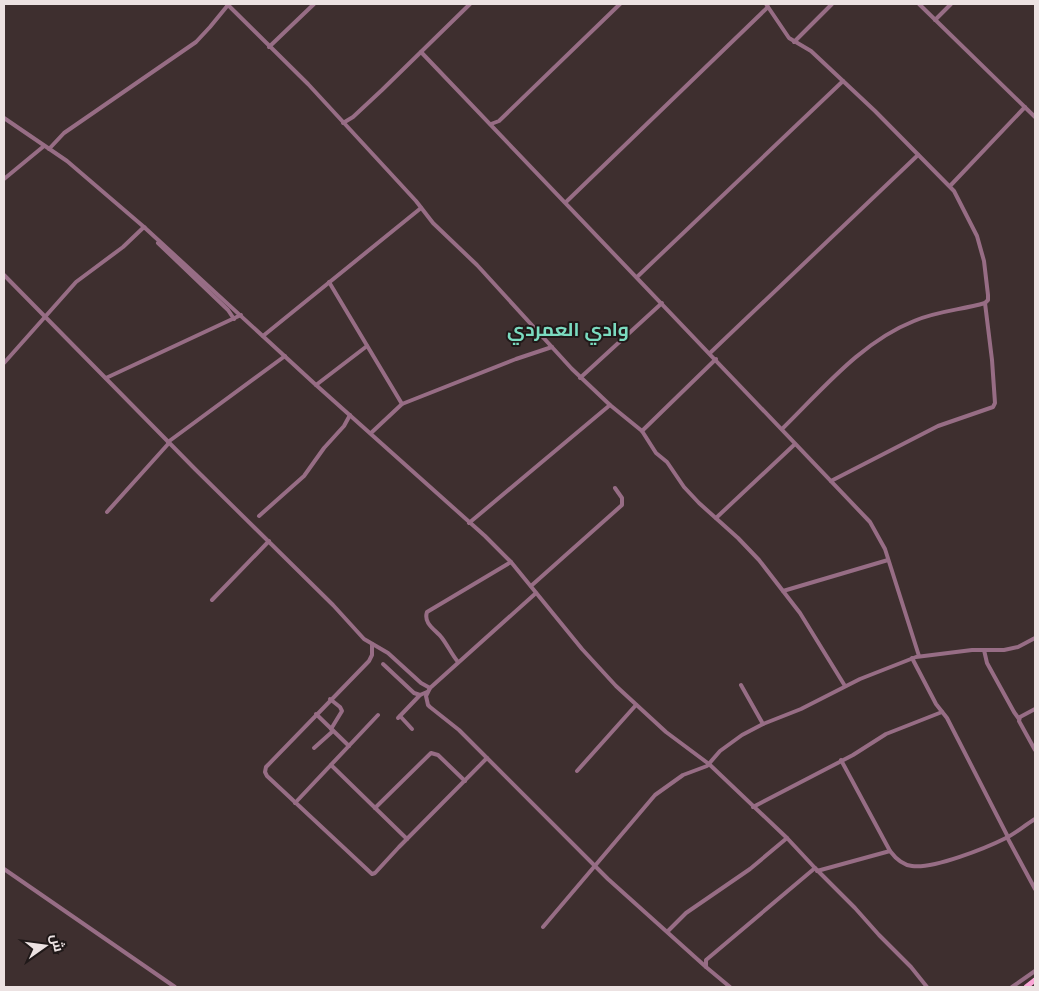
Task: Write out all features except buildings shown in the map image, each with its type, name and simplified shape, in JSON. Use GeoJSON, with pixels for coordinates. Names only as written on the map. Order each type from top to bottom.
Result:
{"type":"FeatureCollection","features":[{"type":"Feature","properties":{"kind":"main road"},"geometry":{"type":"LineString","coordinates":[[1026,987],[1035,980]]}},
{"type":"Feature","properties":{"kind":"street"},"geometry":{"type":"LineString","coordinates":[[49,149],[64,133],[196,42],[228,4],[304,80],[441,231],[477,265],[580,378],[642,431],[656,453],[668,462],[691,496],[749,548],[784,591],[816,637],[845,686]]}},
{"type":"Feature","properties":{"kind":"street"},"geometry":{"type":"LineString","coordinates":[[269,47],[312,4]]}},
{"type":"Feature","properties":{"kind":"street"},"geometry":{"type":"LineString","coordinates":[[343,123],[353,117],[382,90],[470,4]]}},
{"type":"Feature","properties":{"kind":"street"},"geometry":{"type":"LineString","coordinates":[[491,124],[499,121],[620,4]]}},
{"type":"Feature","properties":{"kind":"street"},"geometry":{"type":"LineString","coordinates":[[794,42],[832,4]]}},
{"type":"Feature","properties":{"kind":"street"},"geometry":{"type":"LineString","coordinates":[[919,4],[1035,117]]}},
{"type":"Feature","properties":{"kind":"street"},"geometry":{"type":"LineString","coordinates":[[936,20],[951,4]]}},
{"type":"Feature","properties":{"kind":"street"},"geometry":{"type":"LineString","coordinates":[[566,202],[767,6],[787,36],[794,42],[808,48],[950,186],[972,223],[981,249],[987,283],[988,300],[985,303],[992,360],[995,400],[993,407],[938,426],[831,481]]}},
{"type":"Feature","properties":{"kind":"street"},"geometry":{"type":"LineString","coordinates":[[421,52],[873,526],[881,540],[919,656]]}},
{"type":"Feature","properties":{"kind":"street"},"geometry":{"type":"LineString","coordinates":[[637,277],[843,81]]}},
{"type":"Feature","properties":{"kind":"street"},"geometry":{"type":"LineString","coordinates":[[950,186],[1025,107]]}},
{"type":"Feature","properties":{"kind":"street"},"geometry":{"type":"LineString","coordinates":[[4,118],[72,166],[144,227],[469,522],[511,562],[594,663],[636,705],[666,732],[709,764],[787,838],[904,960],[927,987]]}},
{"type":"Feature","properties":{"kind":"street"},"geometry":{"type":"LineString","coordinates":[[4,179],[44,146]]}},
{"type":"Feature","properties":{"kind":"street"},"geometry":{"type":"LineString","coordinates":[[710,353],[918,155]]}},
{"type":"Feature","properties":{"kind":"street"},"geometry":{"type":"LineString","coordinates":[[263,336],[422,208]]}},
{"type":"Feature","properties":{"kind":"street"},"geometry":{"type":"LineString","coordinates":[[4,362],[81,277],[123,248],[144,227]]}},
{"type":"Feature","properties":{"kind":"street"},"geometry":{"type":"LineString","coordinates":[[144,227],[174,260],[228,310],[234,319]]}},
{"type":"Feature","properties":{"kind":"street"},"geometry":{"type":"LineString","coordinates":[[4,276],[361,635],[388,653],[428,690]]}},
{"type":"Feature","properties":{"kind":"street"},"geometry":{"type":"LineString","coordinates":[[330,282],[402,404]]}},
{"type":"Feature","properties":{"kind":"street"},"geometry":{"type":"LineString","coordinates":[[580,378],[662,303]]}},
{"type":"Feature","properties":{"kind":"street"},"geometry":{"type":"LineString","coordinates":[[782,429],[859,354],[884,336],[904,325],[927,316],[985,303]]}},
{"type":"Feature","properties":{"kind":"street"},"geometry":{"type":"LineString","coordinates":[[106,378],[241,316]]}},
{"type":"Feature","properties":{"kind":"street"},"geometry":{"type":"LineString","coordinates":[[316,385],[367,346]]}},
{"type":"Feature","properties":{"kind":"street"},"geometry":{"type":"LineString","coordinates":[[371,433],[402,404],[516,359],[552,347]]}},
{"type":"Feature","properties":{"kind":"street"},"geometry":{"type":"LineString","coordinates":[[107,512],[169,442],[285,356]]}},
{"type":"Feature","properties":{"kind":"street"},"geometry":{"type":"LineString","coordinates":[[642,431],[716,360]]}},
{"type":"Feature","properties":{"kind":"street"},"geometry":{"type":"LineString","coordinates":[[469,522],[610,405]]}},
{"type":"Feature","properties":{"kind":"street"},"geometry":{"type":"LineString","coordinates":[[259,516],[301,478],[344,426],[350,415]]}},
{"type":"Feature","properties":{"kind":"street"},"geometry":{"type":"LineString","coordinates":[[716,518],[795,444]]}},
{"type":"Feature","properties":{"kind":"street"},"geometry":{"type":"LineString","coordinates":[[306,464],[310,468]]}},
{"type":"Feature","properties":{"kind":"street"},"geometry":{"type":"LineString","coordinates":[[531,586],[620,507],[623,500],[615,488]]}},
{"type":"Feature","properties":{"kind":"street"},"geometry":{"type":"LineString","coordinates":[[212,600],[269,541]]}},
{"type":"Feature","properties":{"kind":"street"},"geometry":{"type":"LineString","coordinates":[[784,591],[888,560]]}},
{"type":"Feature","properties":{"kind":"street"},"geometry":{"type":"LineString","coordinates":[[458,662],[429,623],[426,617],[427,612],[511,562]]}},
{"type":"Feature","properties":{"kind":"street"},"geometry":{"type":"LineString","coordinates":[[412,729],[399,717],[420,695],[428,690],[536,592]]}},
{"type":"Feature","properties":{"kind":"street"},"geometry":{"type":"LineString","coordinates":[[543,927],[655,795],[683,775],[704,768],[730,742],[763,724],[845,686],[912,658],[984,650],[1008,650],[1035,638]]}},
{"type":"Feature","properties":{"kind":"street"},"geometry":{"type":"LineString","coordinates":[[372,644],[373,652],[369,661],[330,699],[265,769],[267,776],[370,874],[376,873],[487,758]]}},
{"type":"Feature","properties":{"kind":"street"},"geometry":{"type":"LineString","coordinates":[[984,650],[987,663],[1035,750]]}},
{"type":"Feature","properties":{"kind":"street"},"geometry":{"type":"LineString","coordinates":[[912,658],[1035,889]]}},
{"type":"Feature","properties":{"kind":"street"},"geometry":{"type":"LineString","coordinates":[[383,664],[414,693],[420,695]]}},
{"type":"Feature","properties":{"kind":"street"},"geometry":{"type":"LineString","coordinates":[[398,679],[408,671]]}},
{"type":"Feature","properties":{"kind":"street"},"geometry":{"type":"LineString","coordinates":[[741,685],[763,724]]}},
{"type":"Feature","properties":{"kind":"street"},"geometry":{"type":"LineString","coordinates":[[428,690],[426,696],[428,705],[459,730],[595,867],[730,987]]}},
{"type":"Feature","properties":{"kind":"street"},"geometry":{"type":"LineString","coordinates":[[314,748],[332,730],[342,711],[330,699]]}},
{"type":"Feature","properties":{"kind":"street"},"geometry":{"type":"LineString","coordinates":[[577,771],[636,705]]}},
{"type":"Feature","properties":{"kind":"street"},"geometry":{"type":"LineString","coordinates":[[1019,719],[1035,709]]}},
{"type":"Feature","properties":{"kind":"street"},"geometry":{"type":"LineString","coordinates":[[753,807],[886,734],[942,712]]}},
{"type":"Feature","properties":{"kind":"street"},"geometry":{"type":"LineString","coordinates":[[316,714],[349,746]]}},
{"type":"Feature","properties":{"kind":"street"},"geometry":{"type":"LineString","coordinates":[[295,803],[378,715]]}},
{"type":"Feature","properties":{"kind":"street"},"geometry":{"type":"LineString","coordinates":[[375,808],[431,754],[438,755],[465,782]]}},
{"type":"Feature","properties":{"kind":"street"},"geometry":{"type":"LineString","coordinates":[[841,760],[890,851],[903,863],[920,866],[934,864],[966,854],[1007,837],[1035,819]]}},
{"type":"Feature","properties":{"kind":"street"},"geometry":{"type":"LineString","coordinates":[[331,765],[407,839]]}},
{"type":"Feature","properties":{"kind":"street"},"geometry":{"type":"LineString","coordinates":[[668,932],[686,913],[750,869],[787,838]]}},
{"type":"Feature","properties":{"kind":"street"},"geometry":{"type":"LineString","coordinates":[[706,967],[705,963],[708,959],[816,870],[890,851]]}},
{"type":"Feature","properties":{"kind":"street"},"geometry":{"type":"LineString","coordinates":[[4,869],[176,987]]}},
{"type":"Feature","properties":{"kind":"street"},"geometry":{"type":"LineString","coordinates":[[1012,987],[1035,971]]}},
{"type":"Feature","properties":{"kind":"district","name":"وادي العمردي"},"geometry":{"type":"Point","coordinates":[568,329]}}]}
